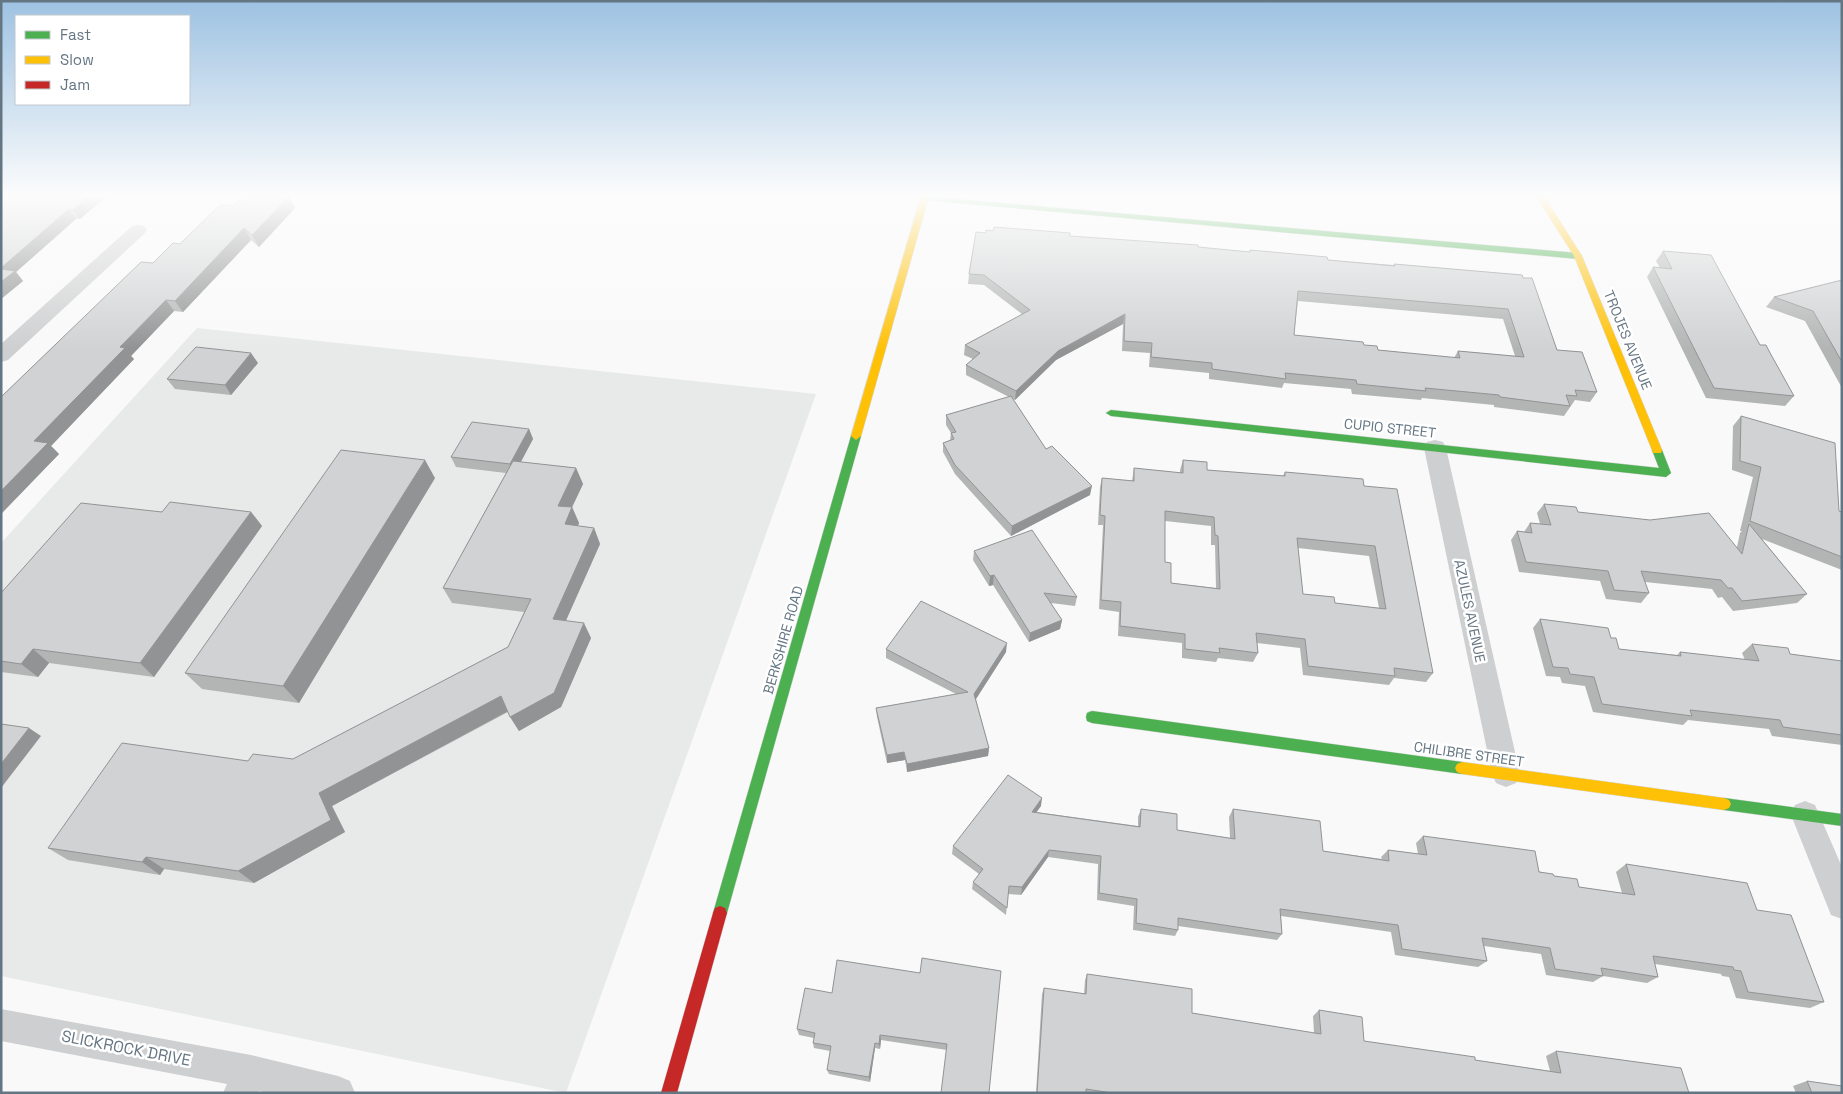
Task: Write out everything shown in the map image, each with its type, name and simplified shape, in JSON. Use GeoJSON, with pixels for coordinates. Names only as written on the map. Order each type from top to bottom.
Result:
{"type":"FeatureCollection","features":[{"type":"Feature","properties":{"kind":"street"},"geometry":{"type":"LineString","coordinates":[[1,355],[119,247]]}},
{"type":"Feature","properties":{"kind":"street","name":"BERKSHIRE ROAD"},"geometry":{"type":"LineString","coordinates":[[669,1093],[911,247]]}},
{"type":"Feature","properties":{"kind":"street"},"geometry":{"type":"LineString","coordinates":[[1479,247],[1578,256]]}},
{"type":"Feature","properties":{"kind":"street","name":"TROJES AVENUE"},"geometry":{"type":"LineString","coordinates":[[1572,247],[1578,256],[1666,473]]}},
{"type":"Feature","properties":{"kind":"street","name":"CUPIO STREET"},"geometry":{"type":"LineString","coordinates":[[1111,413],[1666,473]]}},
{"type":"Feature","properties":{"kind":"street","name":"AZULES AVENUE"},"geometry":{"type":"LineString","coordinates":[[1435,448],[1506,774]]}},
{"type":"Feature","properties":{"kind":"street","name":"CHILIBRE STREET"},"geometry":{"type":"LineString","coordinates":[[1092,717],[1842,820]]}},
{"type":"Feature","properties":{"kind":"street"},"geometry":{"type":"LineString","coordinates":[[1805,815],[1842,904]]}},
{"type":"Feature","properties":{"kind":"street","name":"SLICKROCK DRIVE"},"geometry":{"type":"LineString","coordinates":[[1,1024],[245,1082],[338,1093]]}},
{"type":"Feature","properties":{"kind":"shaded area"},"geometry":{"type":"Polygon","coordinates":[[[197,328],[816,394],[566,1093],[1,976],[1,543],[197,328]]]}},
{"type":"Feature","properties":{"kind":"building"},"geometry":{"type":"Polygon","coordinates":[[[1,247],[25,247],[1,268],[1,247]]]}},
{"type":"Feature","properties":{"kind":"building"},"geometry":{"type":"Polygon","coordinates":[[[169,247],[226,247],[175,301],[166,300],[120,347],[125,348],[34,441],[48,443],[1,491],[1,397],[141,262],[153,263],[169,247]]]}},
{"type":"Feature","properties":{"kind":"building"},"geometry":{"type":"Polygon","coordinates":[[[973,247],[1199,247],[1327,257],[1328,260],[1395,266],[1394,264],[1522,275],[1523,278],[1532,278],[1557,350],[1582,352],[1597,392],[1575,390],[1577,396],[1566,395],[1570,406],[1500,397],[1499,395],[1425,388],[1426,391],[1357,384],[1356,380],[1285,373],[1286,379],[1212,369],[1212,363],[1151,357],[1152,343],[1124,341],[1125,314],[1058,351],[1016,391],[966,365],[980,353],[965,345],[1030,310],[984,275],[969,274],[973,247]],[[1298,291],[1294,335],[1363,342],[1364,345],[1377,346],[1378,350],[1460,358],[1458,351],[1524,357],[1508,309],[1298,291]]]}},
{"type":"Feature","properties":{"kind":"building"},"geometry":{"type":"Polygon","coordinates":[[[1663,251],[1711,255],[1760,345],[1766,345],[1794,396],[1714,388],[1653,267],[1672,269],[1663,251]]]}},
{"type":"Feature","properties":{"kind":"building"},"geometry":{"type":"Polygon","coordinates":[[[1,269],[15,271],[1,282],[1,269]]]}},
{"type":"Feature","properties":{"kind":"building"},"geometry":{"type":"Polygon","coordinates":[[[1842,280],[1842,362],[1813,311],[1774,297],[1842,280]]]}},
{"type":"Feature","properties":{"kind":"building"},"geometry":{"type":"Polygon","coordinates":[[[196,347],[251,353],[225,385],[167,379],[196,347]]]}},
{"type":"Feature","properties":{"kind":"building"},"geometry":{"type":"Polygon","coordinates":[[[1011,396],[1046,449],[1052,446],[1092,486],[1012,526],[955,465],[943,443],[954,439],[951,433],[956,432],[946,415],[1011,396]]]}},
{"type":"Feature","properties":{"kind":"building"},"geometry":{"type":"Polygon","coordinates":[[[1741,416],[1835,443],[1839,511],[1842,512],[1842,557],[1750,521],[1761,467],[1740,461],[1741,416]]]}},
{"type":"Feature","properties":{"kind":"building"},"geometry":{"type":"Polygon","coordinates":[[[472,422],[529,429],[510,464],[451,457],[472,422]]]}},
{"type":"Feature","properties":{"kind":"building"},"geometry":{"type":"Polygon","coordinates":[[[341,450],[425,460],[283,686],[185,673],[341,450]]]}},
{"type":"Feature","properties":{"kind":"building"},"geometry":{"type":"Polygon","coordinates":[[[1183,460],[1207,462],[1207,470],[1285,476],[1285,472],[1363,479],[1364,486],[1397,489],[1433,673],[1394,668],[1395,676],[1308,666],[1305,639],[1256,633],[1258,653],[1219,648],[1220,653],[1185,649],[1185,634],[1120,626],[1121,602],[1101,600],[1105,516],[1100,515],[1102,478],[1134,481],[1134,468],[1183,473],[1183,460]],[[1165,511],[1165,562],[1171,563],[1171,583],[1220,589],[1218,536],[1215,535],[1214,517],[1165,511]],[[1297,538],[1303,594],[1334,597],[1335,603],[1386,609],[1375,546],[1297,538]]]}},
{"type":"Feature","properties":{"kind":"building"},"geometry":{"type":"Polygon","coordinates":[[[513,461],[576,468],[558,506],[572,507],[565,524],[594,528],[553,619],[584,623],[554,693],[510,717],[501,696],[319,793],[331,820],[238,871],[146,857],[142,862],[48,848],[122,743],[248,761],[253,754],[293,759],[508,647],[531,599],[443,588],[513,461]]]}},
{"type":"Feature","properties":{"kind":"building"},"geometry":{"type":"Polygon","coordinates":[[[170,502],[251,512],[140,663],[33,649],[21,664],[1,661],[1,593],[81,503],[162,512],[170,502]]]}},
{"type":"Feature","properties":{"kind":"building"},"geometry":{"type":"Polygon","coordinates":[[[1544,504],[1576,507],[1578,512],[1650,520],[1709,513],[1742,554],[1749,524],[1807,594],[1742,601],[1732,588],[1728,588],[1721,580],[1641,571],[1649,593],[1614,590],[1608,571],[1526,562],[1517,531],[1532,533],[1530,523],[1551,525],[1544,504]]]}},
{"type":"Feature","properties":{"kind":"building"},"geometry":{"type":"Polygon","coordinates":[[[1032,530],[1077,597],[1044,593],[1062,620],[1030,633],[994,575],[990,576],[974,551],[1032,530]]]}},
{"type":"Feature","properties":{"kind":"building"},"geometry":{"type":"Polygon","coordinates":[[[921,601],[1007,643],[974,694],[989,748],[907,764],[904,752],[887,755],[876,708],[968,692],[886,649],[921,601]]]}},
{"type":"Feature","properties":{"kind":"building"},"geometry":{"type":"Polygon","coordinates":[[[1540,619],[1608,628],[1611,638],[1616,638],[1619,649],[1681,656],[1680,652],[1759,661],[1752,644],[1788,648],[1790,654],[1842,661],[1842,735],[1783,727],[1780,720],[1690,710],[1692,716],[1602,704],[1594,677],[1570,674],[1568,668],[1553,667],[1540,619]]]}},
{"type":"Feature","properties":{"kind":"building"},"geometry":{"type":"Polygon","coordinates":[[[1,724],[29,728],[1,764],[1,724]]]}},
{"type":"Feature","properties":{"kind":"building"},"geometry":{"type":"Polygon","coordinates":[[[1008,775],[1042,798],[1032,812],[1140,827],[1141,809],[1177,814],[1177,830],[1235,839],[1233,809],[1320,821],[1323,851],[1389,861],[1388,850],[1427,855],[1423,836],[1535,851],[1539,872],[1577,879],[1579,887],[1635,895],[1626,864],[1747,883],[1757,910],[1791,915],[1824,1002],[1748,992],[1741,971],[1734,970],[1733,967],[1653,956],[1658,977],[1601,968],[1603,976],[1555,969],[1550,948],[1482,938],[1487,961],[1402,949],[1398,925],[1280,909],[1282,934],[1178,918],[1178,930],[1136,923],[1137,899],[1099,893],[1101,856],[1049,850],[1022,887],[1009,886],[1007,908],[973,882],[983,869],[953,846],[1008,775]]]}},
{"type":"Feature","properties":{"kind":"building"},"geometry":{"type":"Polygon","coordinates":[[[922,958],[1001,971],[989,1093],[941,1093],[947,1044],[880,1035],[879,1044],[875,1043],[869,1077],[827,1070],[831,1046],[813,1043],[815,1033],[797,1029],[805,988],[832,993],[837,960],[920,973],[922,958]]]}},
{"type":"Feature","properties":{"kind":"building"},"geometry":{"type":"Polygon","coordinates":[[[1087,974],[1192,989],[1192,1013],[1321,1034],[1319,1010],[1362,1017],[1364,1041],[1475,1057],[1475,1060],[1561,1073],[1556,1051],[1681,1068],[1689,1093],[1112,1093],[1086,1089],[1086,1093],[1037,1093],[1044,988],[1086,994],[1087,974]]]}},
{"type":"Feature","properties":{"kind":"building"},"geometry":{"type":"Polygon","coordinates":[[[1807,1081],[1842,1086],[1842,1093],[1812,1093],[1807,1081]]]}},
{"type":"Feature","properties":{"kind":"traffic: fast"},"geometry":{"type":"LineString","coordinates":[[1477,247],[1578,256]]}},
{"type":"Feature","properties":{"kind":"traffic: fast"},"geometry":{"type":"LineString","coordinates":[[1111,413],[1666,473],[1657,450]]}},
{"type":"Feature","properties":{"kind":"traffic: fast"},"geometry":{"type":"LineString","coordinates":[[720,913],[856,436]]}},
{"type":"Feature","properties":{"kind":"traffic: fast"},"geometry":{"type":"LineString","coordinates":[[1092,717],[1462,768]]}},
{"type":"Feature","properties":{"kind":"traffic: fast"},"geometry":{"type":"LineString","coordinates":[[1724,804],[1842,820]]}},
{"type":"Feature","properties":{"kind":"traffic: slow"},"geometry":{"type":"LineString","coordinates":[[856,436],[910,247]]}},
{"type":"Feature","properties":{"kind":"traffic: slow"},"geometry":{"type":"LineString","coordinates":[[1572,247],[1578,256],[1657,450]]}},
{"type":"Feature","properties":{"kind":"traffic: slow"},"geometry":{"type":"LineString","coordinates":[[1462,768],[1724,804]]}},
{"type":"Feature","properties":{"kind":"traffic: jam"},"geometry":{"type":"LineString","coordinates":[[669,1093],[720,913]]}}]}
